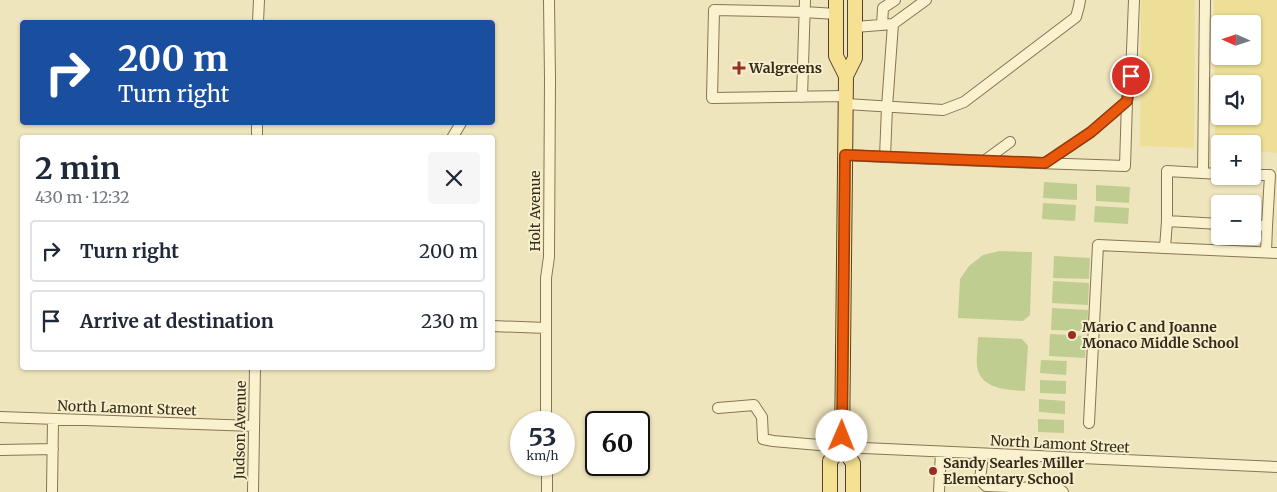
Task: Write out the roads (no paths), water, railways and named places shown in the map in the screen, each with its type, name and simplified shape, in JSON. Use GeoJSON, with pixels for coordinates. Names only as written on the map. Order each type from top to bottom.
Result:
{"type":"FeatureCollection","features":[{"type":"Feature","properties":{"kind":"main road"},"geometry":{"type":"LineString","coordinates":[[836,0],[836,56],[846,76],[842,447],[853,462],[853,492]]}},
{"type":"Feature","properties":{"kind":"main road"},"geometry":{"type":"LineString","coordinates":[[846,76],[855,58],[855,0]]}},
{"type":"Feature","properties":{"kind":"main road"},"geometry":{"type":"LineString","coordinates":[[830,492],[830,461],[842,447]]}},
{"type":"Feature","properties":{"kind":"street"},"geometry":{"type":"LineString","coordinates":[[258,20],[259,0]]}},
{"type":"Feature","properties":{"kind":"street","name":"Holt Avenue"},"geometry":{"type":"LineString","coordinates":[[546,411],[546,278],[549,257],[549,0]]}},
{"type":"Feature","properties":{"kind":"street"},"geometry":{"type":"LineString","coordinates":[[802,97],[805,0]]}},
{"type":"Feature","properties":{"kind":"street"},"geometry":{"type":"LineString","coordinates":[[885,157],[888,25],[883,8],[895,0]]}},
{"type":"Feature","properties":{"kind":"street"},"geometry":{"type":"LineString","coordinates":[[855,27],[888,25],[926,0]]}},
{"type":"Feature","properties":{"kind":"street"},"geometry":{"type":"LineString","coordinates":[[836,14],[726,5],[714,10],[712,98],[802,97],[943,110],[964,102],[1076,17],[1080,0]]}},
{"type":"Feature","properties":{"kind":"street"},"geometry":{"type":"LineString","coordinates":[[845,155],[984,162],[1125,166],[1127,101],[1131,76],[1134,0]]}},
{"type":"Feature","properties":{"kind":"street"},"geometry":{"type":"LineString","coordinates":[[1203,173],[1206,0]]}},
{"type":"Feature","properties":{"kind":"street"},"geometry":{"type":"LineString","coordinates":[[1045,163],[1091,132],[1127,101]]}},
{"type":"Feature","properties":{"kind":"street"},"geometry":{"type":"LineString","coordinates":[[984,162],[1010,142]]}},
{"type":"Feature","properties":{"kind":"street"},"geometry":{"type":"LineString","coordinates":[[1165,248],[1167,171],[1211,173]]}},
{"type":"Feature","properties":{"kind":"street"},"geometry":{"type":"LineString","coordinates":[[1089,423],[1098,245],[1272,252],[1267,226],[1270,175],[1261,174]]}},
{"type":"Feature","properties":{"kind":"street"},"geometry":{"type":"LineString","coordinates":[[1166,221],[1211,224]]}},
{"type":"Feature","properties":{"kind":"street"},"geometry":{"type":"LineString","coordinates":[[1261,226],[1267,226]]}},
{"type":"Feature","properties":{"kind":"street"},"geometry":{"type":"LineString","coordinates":[[495,326],[546,328]]}},
{"type":"Feature","properties":{"kind":"street","name":"Judson Avenue"},"geometry":{"type":"LineString","coordinates":[[254,492],[255,370]]}},
{"type":"Feature","properties":{"kind":"street","name":"North Lamont Street"},"geometry":{"type":"LineString","coordinates":[[718,408],[754,405],[762,417],[763,439],[842,447],[1277,467]]}},
{"type":"Feature","properties":{"kind":"street","name":"North Lamont Street"},"geometry":{"type":"LineString","coordinates":[[0,417],[254,426]]}},
{"type":"Feature","properties":{"kind":"street"},"geometry":{"type":"LineString","coordinates":[[52,492],[53,420]]}},
{"type":"Feature","properties":{"kind":"street"},"geometry":{"type":"LineString","coordinates":[[0,450],[53,449]]}},
{"type":"Feature","properties":{"kind":"street"},"geometry":{"type":"LineString","coordinates":[[939,492],[941,452]]}},
{"type":"Feature","properties":{"kind":"street"},"geometry":{"type":"LineString","coordinates":[[983,454],[980,480],[986,486],[1059,489],[1063,492]]}},
{"type":"Feature","properties":{"kind":"street"},"geometry":{"type":"LineString","coordinates":[[547,476],[547,492]]}},
{"type":"Feature","properties":{"kind":"place","name":"Walgreens"},"geometry":{"type":"Point","coordinates":[739,68]}},
{"type":"Feature","properties":{"kind":"place","name":"Mario C and Joanne Monaco Middle School"},"geometry":{"type":"Point","coordinates":[1072,335]}},
{"type":"Feature","properties":{"kind":"place","name":"Sandy Searles Miller Elementary School"},"geometry":{"type":"Point","coordinates":[933,471]}}]}
